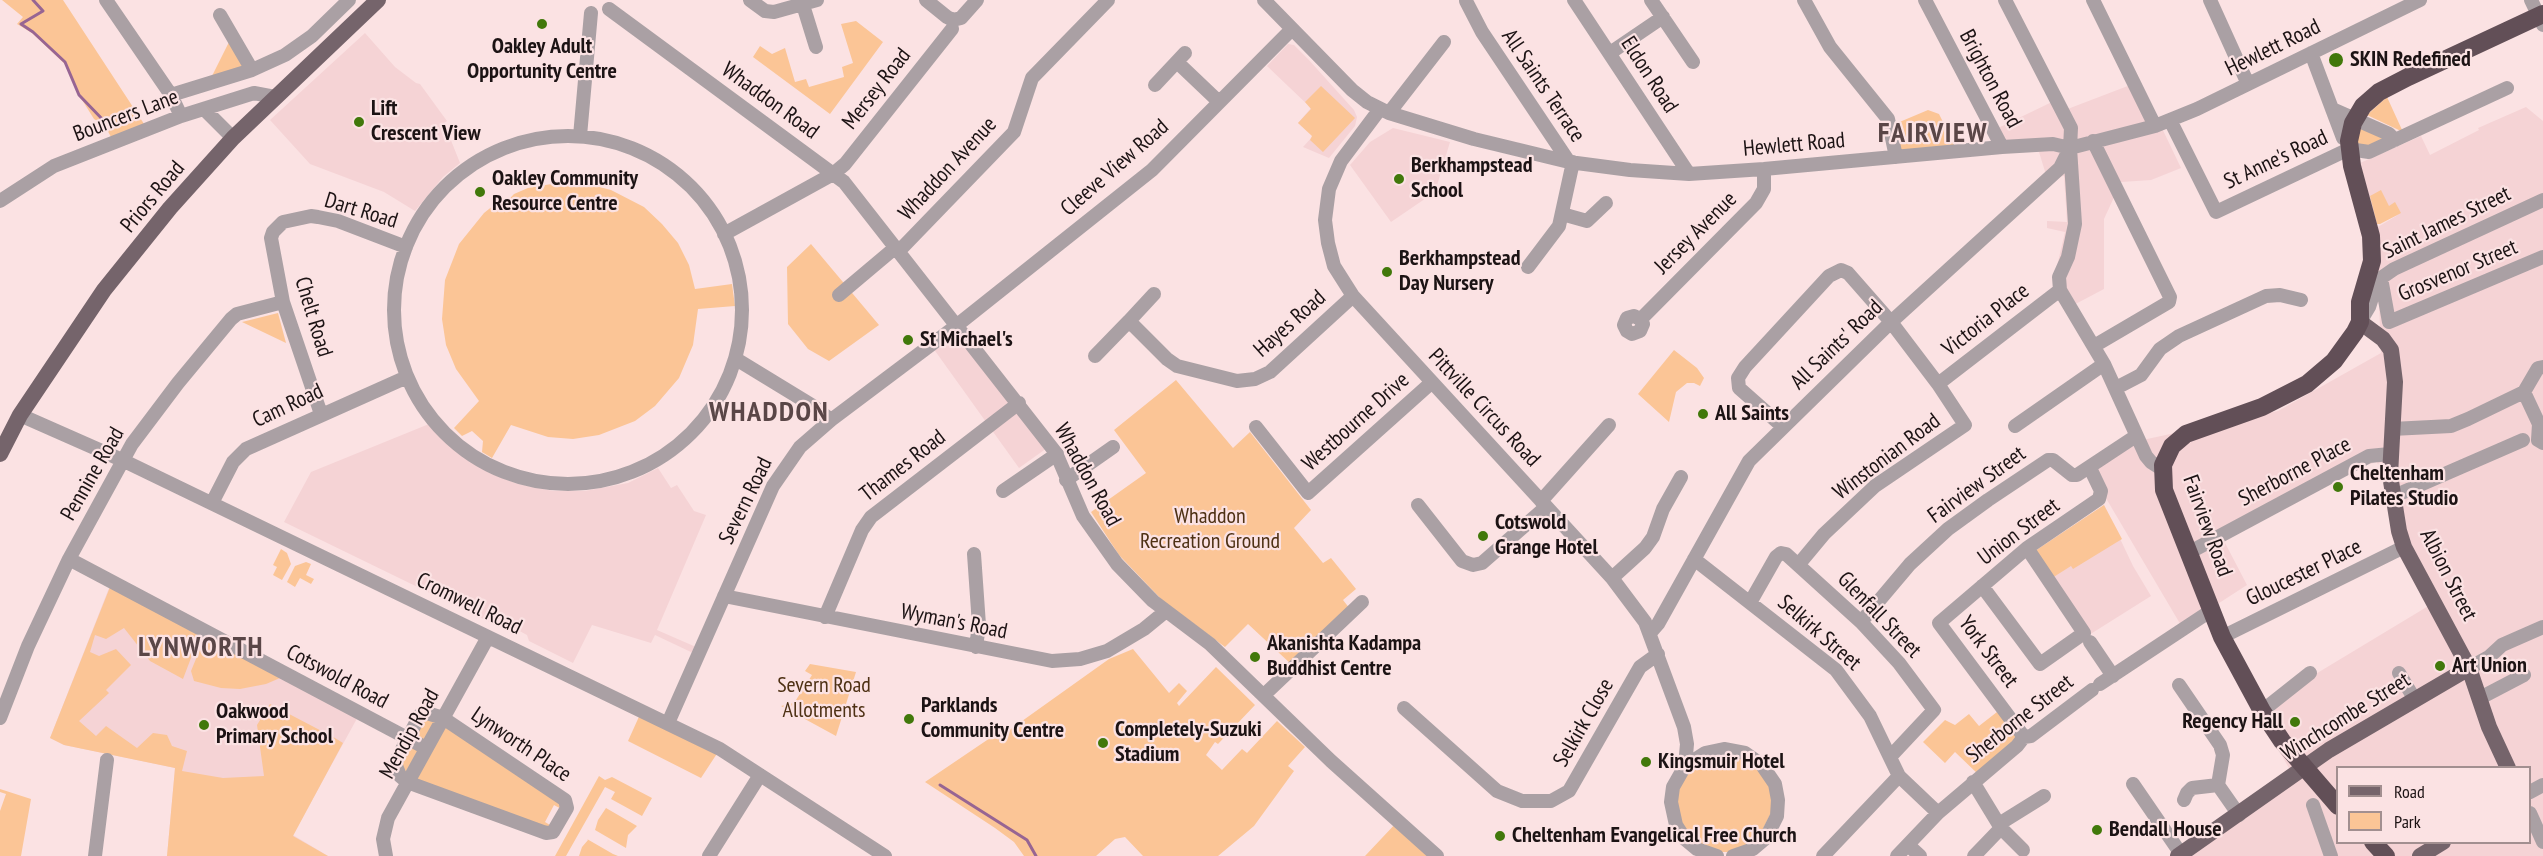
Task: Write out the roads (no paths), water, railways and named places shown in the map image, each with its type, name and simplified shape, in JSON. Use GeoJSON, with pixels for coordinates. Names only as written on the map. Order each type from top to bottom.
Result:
{"type":"FeatureCollection","features":[{"type":"Feature","properties":{"kind":"highway"},"geometry":{"type":"LineString","coordinates":[[2162,470],[2168,451],[2181,438],[2216,422],[2262,407],[2301,388],[2328,366],[2358,327],[2360,302],[2372,261],[2371,236],[2349,145],[2355,117],[2363,106],[2379,92],[2539,14]]}},
{"type":"Feature","properties":{"kind":"highway","name":"Fairview Road"},"geometry":{"type":"LineString","coordinates":[[2162,470],[2164,490],[2222,637],[2262,711],[2303,767],[2336,805]]}},
{"type":"Feature","properties":{"kind":"highway"},"geometry":{"type":"LineString","coordinates":[[2374,844],[2386,856]]}},
{"type":"Feature","properties":{"kind":"main road","name":"Priors Road"},"geometry":{"type":"LineString","coordinates":[[0,454],[20,415],[104,290],[171,208],[233,138],[378,0]]}},
{"type":"Feature","properties":{"kind":"main road","name":"Albion Street"},"geometry":{"type":"LineString","coordinates":[[2358,327],[2386,342],[2391,350],[2395,382],[2390,454],[2392,497],[2408,554],[2469,668],[2489,727],[2507,766]]}},
{"type":"Feature","properties":{"kind":"main road","name":"Winchcombe Street"},"geometry":{"type":"LineString","coordinates":[[2180,855],[2303,767],[2469,668]]}},
{"type":"Feature","properties":{"kind":"main road"},"geometry":{"type":"LineString","coordinates":[[2420,856],[2441,844]]}},
{"type":"Feature","properties":{"kind":"street"},"geometry":{"type":"LineString","coordinates":[[106,0],[171,95],[181,116]]}},
{"type":"Feature","properties":{"kind":"street"},"geometry":{"type":"LineString","coordinates":[[171,95],[252,69],[285,55],[312,36],[349,0]]}},
{"type":"Feature","properties":{"kind":"street"},"geometry":{"type":"LineString","coordinates":[[585,0],[585,7],[591,13],[603,14],[610,4]]}},
{"type":"Feature","properties":{"kind":"street"},"geometry":{"type":"LineString","coordinates":[[750,0],[765,11],[774,12],[817,0]]}},
{"type":"Feature","properties":{"kind":"street"},"geometry":{"type":"LineString","coordinates":[[926,0],[956,23]]}},
{"type":"Feature","properties":{"kind":"street","name":"Mersey Road"},"geometry":{"type":"LineString","coordinates":[[724,234],[833,174],[845,164],[956,23],[977,0]]}},
{"type":"Feature","properties":{"kind":"street","name":"Whaddon Avenue"},"geometry":{"type":"LineString","coordinates":[[839,296],[898,249],[1014,132],[1032,78],[1108,0]]}},
{"type":"Feature","properties":{"kind":"street","name":"Hewlett Road"},"geometry":{"type":"LineString","coordinates":[[1264,0],[1352,90],[1384,111],[1482,141],[1571,162],[1630,170],[1689,174],[2002,147],[2053,144],[2070,148],[2170,120],[2420,0]]}},
{"type":"Feature","properties":{"kind":"street","name":"Eldon Road"},"geometry":{"type":"LineString","coordinates":[[1574,0],[1689,174]]}},
{"type":"Feature","properties":{"kind":"street"},"geometry":{"type":"LineString","coordinates":[[1651,0],[1693,62]]}},
{"type":"Feature","properties":{"kind":"street"},"geometry":{"type":"LineString","coordinates":[[1804,0],[1830,47],[1888,119],[1896,157]]}},
{"type":"Feature","properties":{"kind":"street","name":"Brighton Road"},"geometry":{"type":"LineString","coordinates":[[1925,0],[2002,147]]}},
{"type":"Feature","properties":{"kind":"street"},"geometry":{"type":"LineString","coordinates":[[2005,0],[2071,128],[2070,148],[2075,224],[2068,256],[2059,277],[2060,290]]}},
{"type":"Feature","properties":{"kind":"street"},"geometry":{"type":"LineString","coordinates":[[2093,0],[2155,126]]}},
{"type":"Feature","properties":{"kind":"street"},"geometry":{"type":"LineString","coordinates":[[2210,0],[2248,84]]}},
{"type":"Feature","properties":{"kind":"street","name":"All Saints Terrace"},"geometry":{"type":"LineString","coordinates":[[1467,1],[1482,32],[1571,162]]}},
{"type":"Feature","properties":{"kind":"street","name":"Whaddon Road"},"geometry":{"type":"LineString","coordinates":[[610,4],[844,182],[1057,454],[1083,516],[1106,550],[1130,578],[1166,611],[1210,644],[1331,761],[1437,856]]}},
{"type":"Feature","properties":{"kind":"street"},"geometry":{"type":"LineString","coordinates":[[803,5],[816,47]]}},
{"type":"Feature","properties":{"kind":"street"},"geometry":{"type":"LineString","coordinates":[[580,136],[591,13]]}},
{"type":"Feature","properties":{"kind":"street"},"geometry":{"type":"LineString","coordinates":[[220,15],[252,69]]}},
{"type":"Feature","properties":{"kind":"street"},"geometry":{"type":"LineString","coordinates":[[1610,53],[1663,17]]}},
{"type":"Feature","properties":{"kind":"street","name":"Cleeve View Road"},"geometry":{"type":"LineString","coordinates":[[956,326],[1152,170],[1292,29]]}},
{"type":"Feature","properties":{"kind":"street","name":"Pittville Circus Road"},"geometry":{"type":"LineString","coordinates":[[1444,42],[1341,161],[1329,189],[1326,209],[1326,232],[1330,254],[1353,296],[1612,578],[1651,632],[1684,727],[1687,744],[1685,766]]}},
{"type":"Feature","properties":{"kind":"street"},"geometry":{"type":"LineString","coordinates":[[2311,53],[2343,138],[2349,145],[2369,152],[2507,88]]}},
{"type":"Feature","properties":{"kind":"street"},"geometry":{"type":"LineString","coordinates":[[1155,85],[1181,57],[1218,101]]}},
{"type":"Feature","properties":{"kind":"street","name":"Bouncers Lane"},"geometry":{"type":"LineString","coordinates":[[0,201],[54,166],[181,116],[254,93],[275,97]]}},
{"type":"Feature","properties":{"kind":"street"},"geometry":{"type":"LineString","coordinates":[[204,109],[233,138]]}},
{"type":"Feature","properties":{"kind":"street"},"geometry":{"type":"LineString","coordinates":[[2332,109],[2390,134],[2395,140]]}},
{"type":"Feature","properties":{"kind":"street","name":"St Anne's Road"},"geometry":{"type":"LineString","coordinates":[[2170,120],[2216,212],[2349,145]]}},
{"type":"Feature","properties":{"kind":"street"},"geometry":{"type":"LineString","coordinates":[[580,136],[620,144],[646,155],[670,169],[700,196],[724,234],[736,263],[742,294],[742,320],[736,359],[717,402],[699,426],[676,447],[650,464],[621,476],[576,484],[530,480],[501,470],[458,445],[437,425],[420,402],[407,377],[396,340],[394,314],[397,280],[406,247],[416,225],[431,202],[447,184],[474,163],[522,142],[550,137],[580,136]]}},
{"type":"Feature","properties":{"kind":"street"},"geometry":{"type":"LineString","coordinates":[[2093,141],[2170,297],[2169,302],[2094,346]]}},
{"type":"Feature","properties":{"kind":"street","name":"All Saints' Road"},"geometry":{"type":"LineString","coordinates":[[1651,632],[1658,624],[1749,461],[1782,426],[1891,322],[2060,168],[2070,148]]}},
{"type":"Feature","properties":{"kind":"street"},"geometry":{"type":"LineString","coordinates":[[1528,267],[1557,231],[1571,162]]}},
{"type":"Feature","properties":{"kind":"street","name":"Jersey Avenue"},"geometry":{"type":"LineString","coordinates":[[1640,319],[1760,199],[1764,189],[1764,169]]}},
{"type":"Feature","properties":{"kind":"street","name":"Saint James Street"},"geometry":{"type":"LineString","coordinates":[[2358,327],[2381,278],[2543,200]]}},
{"type":"Feature","properties":{"kind":"street"},"geometry":{"type":"LineString","coordinates":[[1562,214],[1587,221],[1606,203]]}},
{"type":"Feature","properties":{"kind":"street","name":"Dart Road"},"geometry":{"type":"LineString","coordinates":[[273,232],[283,222],[311,216],[338,221],[406,247]]}},
{"type":"Feature","properties":{"kind":"street","name":"Chelt Road"},"geometry":{"type":"LineString","coordinates":[[273,232],[271,238],[283,302],[321,414]]}},
{"type":"Feature","properties":{"kind":"street","name":"Grosvenor Street"},"geometry":{"type":"LineString","coordinates":[[2381,278],[2389,321],[2543,257]]}},
{"type":"Feature","properties":{"kind":"street"},"geometry":{"type":"LineString","coordinates":[[2372,261],[2394,270]]}},
{"type":"Feature","properties":{"kind":"street","name":"Winstonian Road"},"geometry":{"type":"LineString","coordinates":[[1782,426],[1739,388],[1738,378],[1745,367],[1831,274],[1840,270],[1848,273],[1891,322],[1938,384],[1965,425],[1875,486],[1824,534],[1799,564]]}},
{"type":"Feature","properties":{"kind":"street","name":"Fairview Road"},"geometry":{"type":"LineString","coordinates":[[2060,290],[2104,364],[2136,436],[2151,462],[2162,470]]}},
{"type":"Feature","properties":{"kind":"street","name":"Victoria Place"},"geometry":{"type":"LineString","coordinates":[[1938,384],[2060,290]]}},
{"type":"Feature","properties":{"kind":"street"},"geometry":{"type":"LineString","coordinates":[[1095,356],[1154,294]]}},
{"type":"Feature","properties":{"kind":"street","name":"Hayes Road"},"geometry":{"type":"LineString","coordinates":[[1129,321],[1177,366],[1237,381],[1248,380],[1269,372],[1353,296]]}},
{"type":"Feature","properties":{"kind":"street"},"geometry":{"type":"LineString","coordinates":[[2116,388],[2140,375],[2160,349],[2179,336],[2266,296],[2293,303]]}},
{"type":"Feature","properties":{"kind":"street","name":"Pennine Road"},"geometry":{"type":"LineString","coordinates":[[0,718],[28,646],[69,559],[123,460],[178,383],[225,324],[237,314],[283,302]]}},
{"type":"Feature","properties":{"kind":"street","name":"Severn Road"},"geometry":{"type":"LineString","coordinates":[[668,723],[779,475],[800,447],[831,420],[956,326]]}},
{"type":"Feature","properties":{"kind":"street"},"geometry":{"type":"LineString","coordinates":[[736,359],[813,406],[831,420]]}},
{"type":"Feature","properties":{"kind":"street"},"geometry":{"type":"LineString","coordinates":[[2015,426],[2104,364]]}},
{"type":"Feature","properties":{"kind":"street"},"geometry":{"type":"LineString","coordinates":[[2392,429],[2451,426],[2524,392],[2538,368],[2543,367]]}},
{"type":"Feature","properties":{"kind":"street","name":"Cam Road"},"geometry":{"type":"LineString","coordinates":[[212,504],[233,462],[242,452],[321,414],[407,377]]}},
{"type":"Feature","properties":{"kind":"street","name":"Westbourne Drive"},"geometry":{"type":"LineString","coordinates":[[1256,427],[1308,493],[1431,382]]}},
{"type":"Feature","properties":{"kind":"street"},"geometry":{"type":"LineString","coordinates":[[2524,392],[2539,424],[2538,440],[2543,443]]}},
{"type":"Feature","properties":{"kind":"street","name":"Thames Road"},"geometry":{"type":"LineString","coordinates":[[825,617],[862,530],[871,517],[1019,403]]}},
{"type":"Feature","properties":{"kind":"street","name":"Cromwell Road"},"geometry":{"type":"LineString","coordinates":[[20,415],[123,460],[720,749],[885,856]]}},
{"type":"Feature","properties":{"kind":"street"},"geometry":{"type":"LineString","coordinates":[[1418,505],[1462,561],[1473,566],[1482,563],[1544,504],[1609,425]]}},
{"type":"Feature","properties":{"kind":"street"},"geometry":{"type":"LineString","coordinates":[[2090,468],[2136,436]]}},
{"type":"Feature","properties":{"kind":"street"},"geometry":{"type":"LineString","coordinates":[[2392,497],[2523,440]]}},
{"type":"Feature","properties":{"kind":"street"},"geometry":{"type":"LineString","coordinates":[[1066,480],[1113,447]]}},
{"type":"Feature","properties":{"kind":"street"},"geometry":{"type":"LineString","coordinates":[[1003,491],[1057,454]]}},
{"type":"Feature","properties":{"kind":"street","name":"Sherborne Place"},"geometry":{"type":"LineString","coordinates":[[2190,552],[2368,456],[2390,454]]}},
{"type":"Feature","properties":{"kind":"street","name":"Fairview Street"},"geometry":{"type":"LineString","coordinates":[[1861,622],[1910,564],[1935,541],[1998,493],[2050,460],[2074,475],[2090,468]]}},
{"type":"Feature","properties":{"kind":"street","name":"Union Street"},"geometry":{"type":"LineString","coordinates":[[1939,623],[2027,548],[2099,499],[2101,491],[2090,468]]}},
{"type":"Feature","properties":{"kind":"street"},"geometry":{"type":"LineString","coordinates":[[1612,578],[1650,543],[1657,531],[1663,509],[1680,493],[1681,477]]}},
{"type":"Feature","properties":{"kind":"street"},"geometry":{"type":"LineString","coordinates":[[2027,548],[2113,676]]}},
{"type":"Feature","properties":{"kind":"street"},"geometry":{"type":"LineString","coordinates":[[974,554],[980,625],[976,647]]}},
{"type":"Feature","properties":{"kind":"street"},"geometry":{"type":"LineString","coordinates":[[1751,601],[1779,554],[1786,554],[1799,564]]}},
{"type":"Feature","properties":{"kind":"street","name":"Gloucester Place"},"geometry":{"type":"LineString","coordinates":[[2222,637],[2408,554]]}},
{"type":"Feature","properties":{"kind":"street","name":"Cotswold Road"},"geometry":{"type":"LineString","coordinates":[[69,559],[426,748]]}},
{"type":"Feature","properties":{"kind":"street","name":"Selkirk Street"},"geometry":{"type":"LineString","coordinates":[[1694,559],[1751,601],[1836,670],[1870,716],[1899,776],[1938,813]]}},
{"type":"Feature","properties":{"kind":"street","name":"Glenfall Street"},"geometry":{"type":"LineString","coordinates":[[1799,564],[1861,622],[1899,663],[1934,707],[1932,714],[1890,757]]}},
{"type":"Feature","properties":{"kind":"street"},"geometry":{"type":"LineString","coordinates":[[1982,586],[2040,664],[2087,638]]}},
{"type":"Feature","properties":{"kind":"street","name":"Wyman's Road"},"geometry":{"type":"LineString","coordinates":[[724,596],[1045,661],[1080,659],[1107,651],[1128,640],[1166,611]]}},
{"type":"Feature","properties":{"kind":"street"},"geometry":{"type":"LineString","coordinates":[[1264,695],[1362,602]]}},
{"type":"Feature","properties":{"kind":"street","name":"Sherborne Street"},"geometry":{"type":"LineString","coordinates":[[1897,856],[1938,813],[2017,746],[2024,737],[2031,736],[2096,687],[2212,610]]}},
{"type":"Feature","properties":{"kind":"street","name":"York Street"},"geometry":{"type":"LineString","coordinates":[[1939,623],[2024,737]]}},
{"type":"Feature","properties":{"kind":"street","name":"Winchcombe Street"},"geometry":{"type":"LineString","coordinates":[[2469,668],[2489,657],[2502,645],[2543,627]]}},
{"type":"Feature","properties":{"kind":"street","name":"Mendip Road"},"geometry":{"type":"LineString","coordinates":[[386,856],[383,845],[385,826],[488,637]]}},
{"type":"Feature","properties":{"kind":"street","name":"Selkirk Close"},"geometry":{"type":"LineString","coordinates":[[1404,708],[1497,791],[1516,800],[1539,803],[1557,800],[1569,790],[1640,666],[1658,654]]}},
{"type":"Feature","properties":{"kind":"street"},"geometry":{"type":"LineString","coordinates":[[2262,711],[2310,673]]}},
{"type":"Feature","properties":{"kind":"street"},"geometry":{"type":"LineString","coordinates":[[2399,673],[2415,700]]}},
{"type":"Feature","properties":{"kind":"street"},"geometry":{"type":"LineString","coordinates":[[2480,698],[2524,675]]}},
{"type":"Feature","properties":{"kind":"street"},"geometry":{"type":"LineString","coordinates":[[2179,685],[2220,745],[2223,755],[2218,785],[2239,815]]}},
{"type":"Feature","properties":{"kind":"street"},"geometry":{"type":"LineString","coordinates":[[407,782],[400,776],[395,763],[407,738],[420,715],[436,714],[443,718]]}},
{"type":"Feature","properties":{"kind":"street","name":"Lynworth Place"},"geometry":{"type":"LineString","coordinates":[[407,782],[548,834],[553,832],[567,808],[565,800],[443,718]]}},
{"type":"Feature","properties":{"kind":"street","name":"Pittville Circus Road"},"geometry":{"type":"LineString","coordinates":[[1684,727],[1693,739],[1713,750]]}},
{"type":"Feature","properties":{"kind":"street"},"geometry":{"type":"LineString","coordinates":[[1717,856],[1690,844],[1680,832],[1673,818],[1671,802],[1673,787],[1685,766],[1698,756],[1713,750],[1731,750],[1751,756],[1767,770],[1778,792],[1778,808],[1770,831],[1753,849],[1736,856]]}},
{"type":"Feature","properties":{"kind":"street"},"geometry":{"type":"LineString","coordinates":[[95,856],[107,760]]}},
{"type":"Feature","properties":{"kind":"street"},"geometry":{"type":"LineString","coordinates":[[710,856],[760,775]]}},
{"type":"Feature","properties":{"kind":"street"},"geometry":{"type":"LineString","coordinates":[[1822,856],[1899,776]]}},
{"type":"Feature","properties":{"kind":"street"},"geometry":{"type":"LineString","coordinates":[[1973,782],[2000,826],[2023,850]]}},
{"type":"Feature","properties":{"kind":"street"},"geometry":{"type":"LineString","coordinates":[[2133,784],[2180,855]]}},
{"type":"Feature","properties":{"kind":"street"},"geometry":{"type":"LineString","coordinates":[[2184,801],[2192,788],[2218,785]]}},
{"type":"Feature","properties":{"kind":"street"},"geometry":{"type":"LineString","coordinates":[[1974,856],[2000,826],[2044,796]]}},
{"type":"Feature","properties":{"kind":"street"},"geometry":{"type":"LineString","coordinates":[[2313,805],[2329,852],[2316,856]]}},
{"type":"Feature","properties":{"kind":"street"},"geometry":{"type":"LineString","coordinates":[[2531,816],[2541,832]]}},
{"type":"Feature","properties":{"kind":"street"},"geometry":{"type":"LineString","coordinates":[[1908,845],[1920,856]]}},
{"type":"Feature","properties":{"kind":"waterway"},"geometry":{"type":"LineString","coordinates":[[33,0],[43,11],[21,24],[65,62],[79,95],[106,123]]}},
{"type":"Feature","properties":{"kind":"waterway"},"geometry":{"type":"LineString","coordinates":[[940,785],[1027,840],[1036,856]]}},
{"type":"Feature","properties":{"kind":"place","name":"Oakley Adult Opportunity Centre"},"geometry":{"type":"Point","coordinates":[542,24]}},
{"type":"Feature","properties":{"kind":"place","name":"SKIN Redefined"},"geometry":{"type":"Point","coordinates":[2336,60]}},
{"type":"Feature","properties":{"kind":"place","name":"Lift Crescent View"},"geometry":{"type":"Point","coordinates":[359,122]}},
{"type":"Feature","properties":{"kind":"place","name":"Berkhampstead School"},"geometry":{"type":"Point","coordinates":[1399,179]}},
{"type":"Feature","properties":{"kind":"place","name":"Oakley Community Resource Centre"},"geometry":{"type":"Point","coordinates":[480,192]}},
{"type":"Feature","properties":{"kind":"place","name":"Berkhampstead Day Nursery"},"geometry":{"type":"Point","coordinates":[1387,272]}},
{"type":"Feature","properties":{"kind":"place","name":"St Michael's"},"geometry":{"type":"Point","coordinates":[908,340]}},
{"type":"Feature","properties":{"kind":"place","name":"All Saints"},"geometry":{"type":"Point","coordinates":[1703,414]}},
{"type":"Feature","properties":{"kind":"place","name":"Cheltenham Pilates Studio"},"geometry":{"type":"Point","coordinates":[2338,487]}},
{"type":"Feature","properties":{"kind":"place","name":"Cotswold Grange Hotel"},"geometry":{"type":"Point","coordinates":[1483,536]}},
{"type":"Feature","properties":{"kind":"place","name":"Akanishta Kadampa Buddhist Centre"},"geometry":{"type":"Point","coordinates":[1255,657]}},
{"type":"Feature","properties":{"kind":"place","name":"Art Union"},"geometry":{"type":"Point","coordinates":[2440,666]}},
{"type":"Feature","properties":{"kind":"place","name":"Parklands Community Centre"},"geometry":{"type":"Point","coordinates":[909,719]}},
{"type":"Feature","properties":{"kind":"place","name":"Regency Hall"},"geometry":{"type":"Point","coordinates":[2295,722]}},
{"type":"Feature","properties":{"kind":"place","name":"Oakwood Primary School"},"geometry":{"type":"Point","coordinates":[204,725]}},
{"type":"Feature","properties":{"kind":"place","name":"Completely-Suzuki Stadium"},"geometry":{"type":"Point","coordinates":[1103,743]}},
{"type":"Feature","properties":{"kind":"place","name":"Kingsmuir Hotel"},"geometry":{"type":"Point","coordinates":[1646,762]}},
{"type":"Feature","properties":{"kind":"place","name":"Bendall House"},"geometry":{"type":"Point","coordinates":[2097,830]}},
{"type":"Feature","properties":{"kind":"place","name":"Cheltenham Evangelical Free Church"},"geometry":{"type":"Point","coordinates":[1500,836]}},
{"type":"Feature","properties":{"kind":"district","name":"FAIRVIEW"},"geometry":{"type":"Point","coordinates":[1933,134]}},
{"type":"Feature","properties":{"kind":"district","name":"WHADDON"},"geometry":{"type":"Point","coordinates":[769,413]}},
{"type":"Feature","properties":{"kind":"district","name":"LYNWORTH"},"geometry":{"type":"Point","coordinates":[201,648]}},
{"type":"Feature","properties":{"kind":"park label","name":"Whaddon Recreation Ground"},"geometry":{"type":"Point","coordinates":[1210,530]}},
{"type":"Feature","properties":{"kind":"park label","name":"Severn Road Allotments"},"geometry":{"type":"Point","coordinates":[824,698]}}]}
